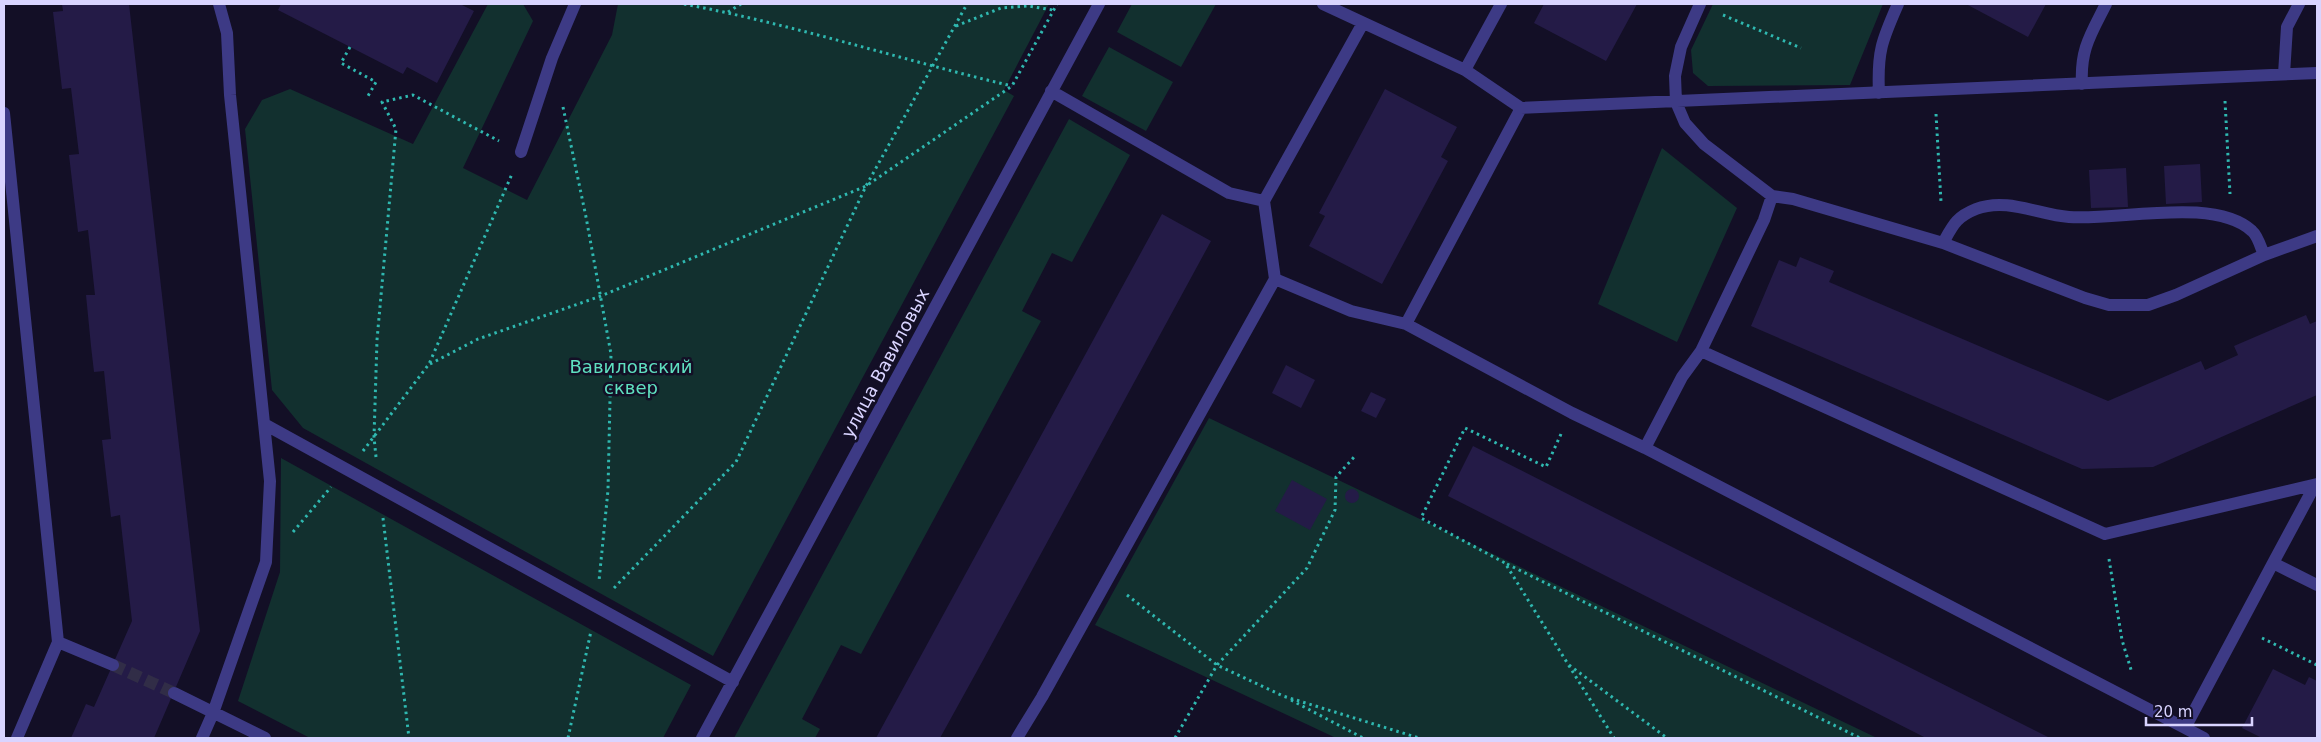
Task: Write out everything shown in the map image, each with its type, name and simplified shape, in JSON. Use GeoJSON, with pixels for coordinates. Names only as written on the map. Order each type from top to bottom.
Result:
{"type":"FeatureCollection","features":[{"type":"Feature","properties":{"kind":"street"},"geometry":{"type":"LineString","coordinates":[[202,738],[213,713],[266,562],[270,481],[266,426],[230,95],[227,33],[219,4]]}},
{"type":"Feature","properties":{"kind":"street"},"geometry":{"type":"LineString","coordinates":[[521,152],[552,58],[575,4]]}},
{"type":"Feature","properties":{"kind":"street","name":"улица Вавиловых"},"geometry":{"type":"LineString","coordinates":[[702,738],[1099,4]]}},
{"type":"Feature","properties":{"kind":"street"},"geometry":{"type":"LineString","coordinates":[[1323,4],[1465,70],[1521,108],[2317,73]]}},
{"type":"Feature","properties":{"kind":"street"},"geometry":{"type":"LineString","coordinates":[[1465,70],[1501,4]]}},
{"type":"Feature","properties":{"kind":"street"},"geometry":{"type":"LineString","coordinates":[[1700,4],[1680,46],[1675,76],[1676,102],[1685,123],[1704,144],[1772,196],[1793,199],[1943,243],[2109,305],[2148,305],[2176,295],[2264,255],[2317,236]]}},
{"type":"Feature","properties":{"kind":"street"},"geometry":{"type":"LineString","coordinates":[[1880,93],[1878,68],[1881,42],[1898,4]]}},
{"type":"Feature","properties":{"kind":"street"},"geometry":{"type":"LineString","coordinates":[[2082,84],[2081,64],[2086,42],[2106,4]]}},
{"type":"Feature","properties":{"kind":"street"},"geometry":{"type":"LineString","coordinates":[[2284,74],[2287,28],[2299,4]]}},
{"type":"Feature","properties":{"kind":"street"},"geometry":{"type":"LineString","coordinates":[[1017,738],[1042,697],[1275,279],[1264,201],[1363,23]]}},
{"type":"Feature","properties":{"kind":"street"},"geometry":{"type":"LineString","coordinates":[[1051,90],[1229,194],[1264,201]]}},
{"type":"Feature","properties":{"kind":"street"},"geometry":{"type":"LineString","coordinates":[[1406,324],[1521,108]]}},
{"type":"Feature","properties":{"kind":"street"},"geometry":{"type":"LineString","coordinates":[[4,113],[58,642],[17,738]]}},
{"type":"Feature","properties":{"kind":"street"},"geometry":{"type":"LineString","coordinates":[[1645,448],[1682,377],[1701,350],[1764,220],[1772,196]]}},
{"type":"Feature","properties":{"kind":"street"},"geometry":{"type":"LineString","coordinates":[[1943,243],[1957,218],[1977,208],[2003,204],[2070,217],[2201,212],[2232,220],[2253,232],[2264,255]]}},
{"type":"Feature","properties":{"kind":"street"},"geometry":{"type":"LineString","coordinates":[[1275,279],[1352,311],[1406,324],[1572,413],[1645,448],[2204,738]]}},
{"type":"Feature","properties":{"kind":"street"},"geometry":{"type":"LineString","coordinates":[[1701,350],[2105,534],[2316,484]]}},
{"type":"Feature","properties":{"kind":"street"},"geometry":{"type":"LineString","coordinates":[[266,426],[733,682]]}},
{"type":"Feature","properties":{"kind":"street"},"geometry":{"type":"LineString","coordinates":[[2185,728],[2316,484]]}},
{"type":"Feature","properties":{"kind":"street"},"geometry":{"type":"LineString","coordinates":[[2273,563],[2317,585]]}},
{"type":"Feature","properties":{"kind":"street"},"geometry":{"type":"LineString","coordinates":[[58,642],[113,665]]}},
{"type":"Feature","properties":{"kind":"street"},"geometry":{"type":"LineString","coordinates":[[174,693],[265,738]]}},
{"type":"Feature","properties":{"kind":"path"},"geometry":{"type":"LineString","coordinates":[[684,4],[728,12],[1012,86]]}},
{"type":"Feature","properties":{"kind":"path"},"geometry":{"type":"LineString","coordinates":[[728,12],[741,4]]}},
{"type":"Feature","properties":{"kind":"path"},"geometry":{"type":"LineString","coordinates":[[596,606],[736,462],[866,186],[934,67],[967,4]]}},
{"type":"Feature","properties":{"kind":"path"},"geometry":{"type":"LineString","coordinates":[[429,364],[478,339],[601,296],[866,186],[1012,86],[1056,4]]}},
{"type":"Feature","properties":{"kind":"path"},"geometry":{"type":"LineString","coordinates":[[955,26],[1001,8],[1028,6],[1053,10]]}},
{"type":"Feature","properties":{"kind":"path"},"geometry":{"type":"LineString","coordinates":[[1741,23],[1800,48]]}},
{"type":"Feature","properties":{"kind":"path"},"geometry":{"type":"LineString","coordinates":[[350,46],[341,63],[376,82],[368,96]]}},
{"type":"Feature","properties":{"kind":"path"},"geometry":{"type":"LineString","coordinates":[[2224,78],[2232,220]]}},
{"type":"Feature","properties":{"kind":"path"},"geometry":{"type":"LineString","coordinates":[[1935,90],[1940,201],[1957,218]]}},
{"type":"Feature","properties":{"kind":"path"},"geometry":{"type":"LineString","coordinates":[[266,562],[374,437],[429,364],[521,152],[412,95],[382,102],[396,129],[377,340],[374,437],[408,738]]}},
{"type":"Feature","properties":{"kind":"path"},"geometry":{"type":"LineString","coordinates":[[562,105],[612,354],[608,490],[596,606],[568,738]]}},
{"type":"Feature","properties":{"kind":"path"},"geometry":{"type":"LineString","coordinates":[[1572,413],[1546,466],[1465,428],[1422,518],[1505,563],[1860,738]]}},
{"type":"Feature","properties":{"kind":"path"},"geometry":{"type":"LineString","coordinates":[[1175,738],[1217,665],[1307,568],[1335,510],[1336,477],[1355,456]]}},
{"type":"Feature","properties":{"kind":"path"},"geometry":{"type":"LineString","coordinates":[[2105,534],[2122,640],[2143,706]]}},
{"type":"Feature","properties":{"kind":"path"},"geometry":{"type":"LineString","coordinates":[[1505,563],[1566,664],[1614,738]]}},
{"type":"Feature","properties":{"kind":"path"},"geometry":{"type":"LineString","coordinates":[[1107,580],[1217,665],[1283,696],[1363,738]]}},
{"type":"Feature","properties":{"kind":"path"},"geometry":{"type":"LineString","coordinates":[[2239,627],[2317,665]]}},
{"type":"Feature","properties":{"kind":"path"},"geometry":{"type":"LineString","coordinates":[[1566,664],[1667,738]]}},
{"type":"Feature","properties":{"kind":"path"},"geometry":{"type":"LineString","coordinates":[[1283,696],[1419,738]]}},
{"type":"Feature","properties":{"kind":"green space","name":"Вавиловский сквер"},"geometry":{"type":"Polygon","coordinates":[[[488,4],[523,4],[533,21],[463,168],[527,200],[612,35],[618,4],[1049,4],[1004,90],[1014,96],[713,656],[303,428],[272,390],[245,129],[262,100],[290,89],[413,144],[488,4]]]}},
{"type":"Feature","properties":{"kind":"green space"},"geometry":{"type":"Polygon","coordinates":[[[1132,4],[1216,4],[1181,67],[1117,32],[1132,4]]]}},
{"type":"Feature","properties":{"kind":"green space"},"geometry":{"type":"Polygon","coordinates":[[[1713,4],[1883,4],[1850,85],[1708,86],[1693,73],[1691,50],[1713,4]]]}},
{"type":"Feature","properties":{"kind":"green space"},"geometry":{"type":"Polygon","coordinates":[[[1109,47],[1173,82],[1146,131],[1082,96],[1109,47]]]}},
{"type":"Feature","properties":{"kind":"green space"},"geometry":{"type":"Polygon","coordinates":[[[1069,119],[1130,155],[1072,262],[1052,253],[1022,311],[1041,321],[861,654],[841,645],[802,719],[820,729],[815,738],[734,738],[1069,119]]]}},
{"type":"Feature","properties":{"kind":"green space"},"geometry":{"type":"Polygon","coordinates":[[[1662,148],[1737,208],[1677,342],[1598,304],[1662,148]]]}},
{"type":"Feature","properties":{"kind":"green space"},"geometry":{"type":"Polygon","coordinates":[[[1209,418],[1877,738],[1336,738],[1095,625],[1209,418]]]}},
{"type":"Feature","properties":{"kind":"green space"},"geometry":{"type":"Polygon","coordinates":[[[281,458],[691,685],[663,738],[310,738],[238,701],[280,572],[281,458]]]}},
{"type":"Feature","properties":{"kind":"building"},"geometry":{"type":"Polygon","coordinates":[[[62,4],[129,4],[200,631],[154,738],[71,738],[86,704],[94,707],[132,621],[120,515],[111,517],[102,440],[111,439],[104,371],[94,372],[91,346],[86,295],[95,295],[88,230],[78,232],[69,155],[79,154],[71,88],[62,89],[53,12],[63,11],[62,4]]]}},
{"type":"Feature","properties":{"kind":"building"},"geometry":{"type":"Polygon","coordinates":[[[281,4],[460,4],[474,11],[437,83],[407,67],[403,74],[278,10],[281,4]]]}},
{"type":"Feature","properties":{"kind":"building"},"geometry":{"type":"Polygon","coordinates":[[[1544,4],[1637,4],[1606,61],[1534,23],[1544,4]]]}},
{"type":"Feature","properties":{"kind":"building"},"geometry":{"type":"Polygon","coordinates":[[[1966,4],[2046,4],[2028,37],[1966,4]]]}},
{"type":"Feature","properties":{"kind":"building"},"geometry":{"type":"Polygon","coordinates":[[[1385,89],[1457,127],[1441,157],[1448,161],[1382,284],[1309,246],[1325,216],[1319,213],[1385,89]]]}},
{"type":"Feature","properties":{"kind":"building"},"geometry":{"type":"Polygon","coordinates":[[[2200,164],[2202,202],[2166,204],[2164,166],[2200,164]]]}},
{"type":"Feature","properties":{"kind":"building"},"geometry":{"type":"Polygon","coordinates":[[[2126,168],[2128,207],[2091,208],[2089,170],[2126,168]]]}},
{"type":"Feature","properties":{"kind":"building"},"geometry":{"type":"Polygon","coordinates":[[[1162,214],[1211,241],[982,662],[940,738],[876,738],[1162,214]]]}},
{"type":"Feature","properties":{"kind":"building"},"geometry":{"type":"Polygon","coordinates":[[[1800,257],[1834,271],[1829,282],[2108,401],[2201,361],[2205,370],[2238,355],[2234,346],[2306,315],[2310,324],[2317,321],[2317,395],[2153,467],[2082,469],[1751,326],[1779,260],[1796,267],[1800,257]]]}},
{"type":"Feature","properties":{"kind":"building"},"geometry":{"type":"Polygon","coordinates":[[[1286,365],[1315,380],[1301,408],[1272,393],[1286,365]]]}},
{"type":"Feature","properties":{"kind":"building"},"geometry":{"type":"Polygon","coordinates":[[[1371,392],[1386,399],[1376,418],[1361,411],[1371,392]]]}},
{"type":"Feature","properties":{"kind":"building"},"geometry":{"type":"Polygon","coordinates":[[[1473,446],[2050,738],[1926,738],[1448,496],[1473,446]]]}},
{"type":"Feature","properties":{"kind":"building"},"geometry":{"type":"Polygon","coordinates":[[[1292,480],[1327,499],[1310,530],[1275,511],[1292,480]]]}},
{"type":"Feature","properties":{"kind":"building"},"geometry":{"type":"Polygon","coordinates":[[[1352,489],[1357,491],[1359,496],[1357,501],[1352,503],[1347,501],[1345,496],[1347,491],[1352,489]]]}},
{"type":"Feature","properties":{"kind":"building"},"geometry":{"type":"Polygon","coordinates":[[[2273,669],[2305,685],[2309,677],[2317,681],[2317,738],[2262,738],[2242,728],[2273,669]]]}},
{"type":"Feature","properties":{"kind":"tunnel"},"geometry":{"type":"LineString","coordinates":[[113,665],[174,693]]}}]}
